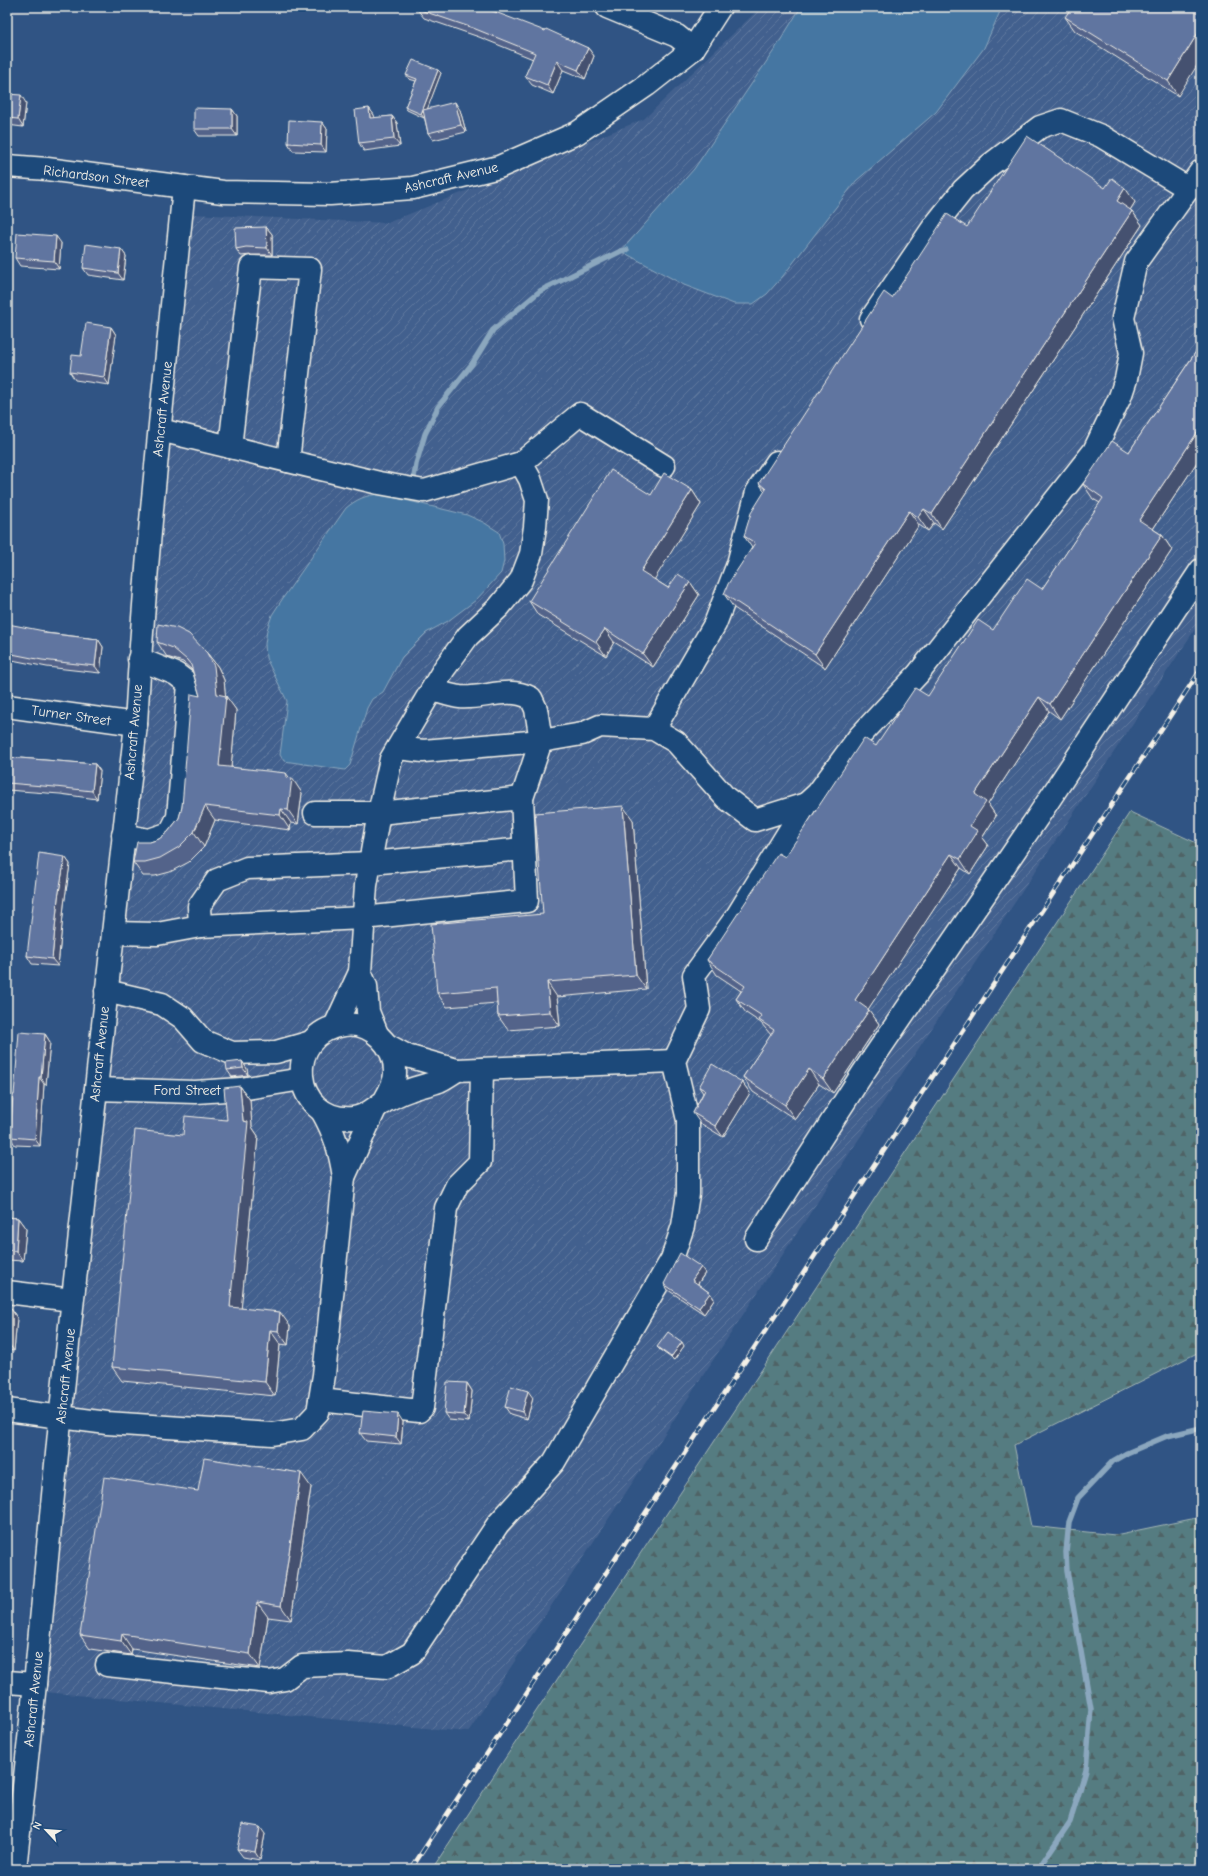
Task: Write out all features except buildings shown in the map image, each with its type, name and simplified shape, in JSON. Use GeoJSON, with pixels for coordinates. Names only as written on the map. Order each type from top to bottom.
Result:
{"type":"FeatureCollection","features":[{"type":"Feature","properties":{"kind":"street"},"geometry":{"type":"LineString","coordinates":[[607,7],[677,36],[693,49]]}},
{"type":"Feature","properties":{"kind":"street","name":"Ashcraft Avenue"},"geometry":{"type":"LineString","coordinates":[[15,1869],[35,1684],[72,1300],[136,724],[139,659],[184,187],[223,192],[330,194],[413,188],[499,166],[577,133],[647,85],[693,49],[720,7]]}},
{"type":"Feature","properties":{"kind":"street"},"geometry":{"type":"LineString","coordinates":[[860,335],[935,225],[963,190],[990,165],[1040,128],[1062,120],[1094,134],[1189,189]]}},
{"type":"Feature","properties":{"kind":"street","name":"Richardson Street"},"geometry":{"type":"LineString","coordinates":[[7,166],[54,170],[184,187]]}},
{"type":"Feature","properties":{"kind":"street"},"geometry":{"type":"LineString","coordinates":[[107,1666],[269,1682],[285,1679],[302,1666],[348,1664],[387,1667],[412,1653],[498,1524],[554,1462],[672,1259],[683,1226],[688,1194],[688,1120],[674,1061],[699,1009],[694,976],[737,916],[806,804],[818,793],[859,737],[918,674],[1094,451],[1120,397],[1126,379],[1131,353],[1123,318],[1136,262],[1201,171]]}},
{"type":"Feature","properties":{"kind":"street"},"geometry":{"type":"LineString","coordinates":[[230,447],[251,266],[310,269],[288,461]]}},
{"type":"Feature","properties":{"kind":"street"},"geometry":{"type":"LineString","coordinates":[[160,430],[380,483],[424,491],[521,463],[580,414],[664,466]]}},
{"type":"Feature","properties":{"kind":"street"},"geometry":{"type":"LineString","coordinates":[[654,729],[715,624],[738,564],[757,492],[787,446]]}},
{"type":"Feature","properties":{"kind":"street"},"geometry":{"type":"LineString","coordinates":[[335,1026],[360,972],[366,885],[379,813],[391,759],[444,669],[468,636],[499,607],[521,580],[531,554],[537,500],[530,479],[521,463]]}},
{"type":"Feature","properties":{"kind":"street"},"geometry":{"type":"LineString","coordinates":[[756,1239],[863,1073],[1039,815],[1201,570]]}},
{"type":"Feature","properties":{"kind":"street"},"geometry":{"type":"LineString","coordinates":[[123,836],[149,840],[170,833],[178,817],[190,684],[176,674],[139,659]]}},
{"type":"Feature","properties":{"kind":"street"},"geometry":{"type":"LineString","coordinates":[[113,933],[157,934],[200,926],[364,918],[527,901],[522,798],[541,741],[536,709],[531,698],[523,694],[513,692],[460,697],[432,690]]}},
{"type":"Feature","properties":{"kind":"street","name":"Turner Street"},"geometry":{"type":"LineString","coordinates":[[7,706],[136,724]]}},
{"type":"Feature","properties":{"kind":"street"},"geometry":{"type":"LineString","coordinates":[[398,748],[423,751],[541,741],[582,734],[600,726],[654,729],[676,742],[726,798],[756,820],[806,804]]}},
{"type":"Feature","properties":{"kind":"street"},"geometry":{"type":"LineString","coordinates":[[315,813],[379,813],[522,798]]}},
{"type":"Feature","properties":{"kind":"street"},"geometry":{"type":"LineString","coordinates":[[200,926],[199,906],[217,880],[247,868],[370,862],[524,849]]}},
{"type":"Feature","properties":{"kind":"street"},"geometry":{"type":"LineString","coordinates":[[344,1177],[379,1106],[391,1089],[395,1073],[393,1058],[368,1012],[366,986],[360,972]]}},
{"type":"Feature","properties":{"kind":"street"},"geometry":{"type":"LineString","coordinates":[[106,991],[162,1004],[183,1018],[204,1041],[232,1053],[276,1052],[311,1042]]}},
{"type":"Feature","properties":{"kind":"street"},"geometry":{"type":"LineString","coordinates":[[7,1410],[108,1423],[272,1434],[302,1429],[318,1412],[344,1177],[340,1150],[333,1131],[322,1111],[310,1100],[303,1086],[301,1069],[304,1055],[311,1042],[322,1032],[335,1026],[350,1024],[357,1025],[364,1027],[407,1056],[457,1070],[674,1061]]}},
{"type":"Feature","properties":{"kind":"street"},"geometry":{"type":"LineString","coordinates":[[320,1400],[418,1410],[423,1404],[446,1208],[457,1185],[480,1162],[482,1069]]}},
{"type":"Feature","properties":{"kind":"street"},"geometry":{"type":"LineString","coordinates":[[322,1111],[338,1117],[354,1118],[370,1113],[379,1106],[410,1089],[438,1081],[457,1070]]}},
{"type":"Feature","properties":{"kind":"street","name":"Ford Street"},"geometry":{"type":"LineString","coordinates":[[96,1089],[195,1092],[241,1089],[302,1079]]}},
{"type":"Feature","properties":{"kind":"street"},"geometry":{"type":"LineString","coordinates":[[7,1292],[72,1300]]}},
{"type":"Feature","properties":{"kind":"street"},"geometry":{"type":"LineString","coordinates":[[7,1682],[35,1684]]}},
{"type":"Feature","properties":{"kind":"shaded area"},"geometry":{"type":"Polygon","coordinates":[[[761,7],[1201,7],[1201,620],[468,1732],[45,1692],[169,213],[387,223],[644,119],[761,7]]]}},
{"type":"Feature","properties":{"kind":"shaded area"},"geometry":{"type":"Polygon","coordinates":[[[801,7],[1002,7],[984,48],[936,112],[856,181],[783,276],[767,294],[753,304],[734,304],[684,285],[621,251],[694,169],[775,49],[801,7]]]}},
{"type":"Feature","properties":{"kind":"shaded area"},"geometry":{"type":"Polygon","coordinates":[[[380,494],[467,515],[483,522],[499,532],[503,544],[504,561],[501,573],[476,600],[448,621],[426,633],[402,657],[383,692],[372,699],[367,708],[350,765],[345,770],[284,761],[280,755],[287,701],[266,658],[265,644],[267,630],[272,615],[346,508],[362,498],[380,494]]]}},
{"type":"Feature","properties":{"kind":"green space"},"geometry":{"type":"Polygon","coordinates":[[[1130,812],[1201,845],[1201,1351],[1014,1445],[1031,1526],[1115,1535],[1201,1517],[1201,1869],[432,1869],[1130,812]]]}},
{"type":"Feature","properties":{"kind":"waterway"},"geometry":{"type":"LineString","coordinates":[[413,484],[416,464],[425,434],[438,407],[472,364],[493,330],[540,291],[621,251],[627,250]]}},
{"type":"Feature","properties":{"kind":"waterway"},"geometry":{"type":"LineString","coordinates":[[1038,1869],[1070,1822],[1086,1770],[1091,1709],[1067,1571],[1066,1552],[1069,1522],[1078,1498],[1113,1461],[1127,1453],[1167,1436],[1201,1428]]}},
{"type":"Feature","properties":{"kind":"railway"},"geometry":{"type":"LineString","coordinates":[[411,1869],[1201,669]]}}]}
